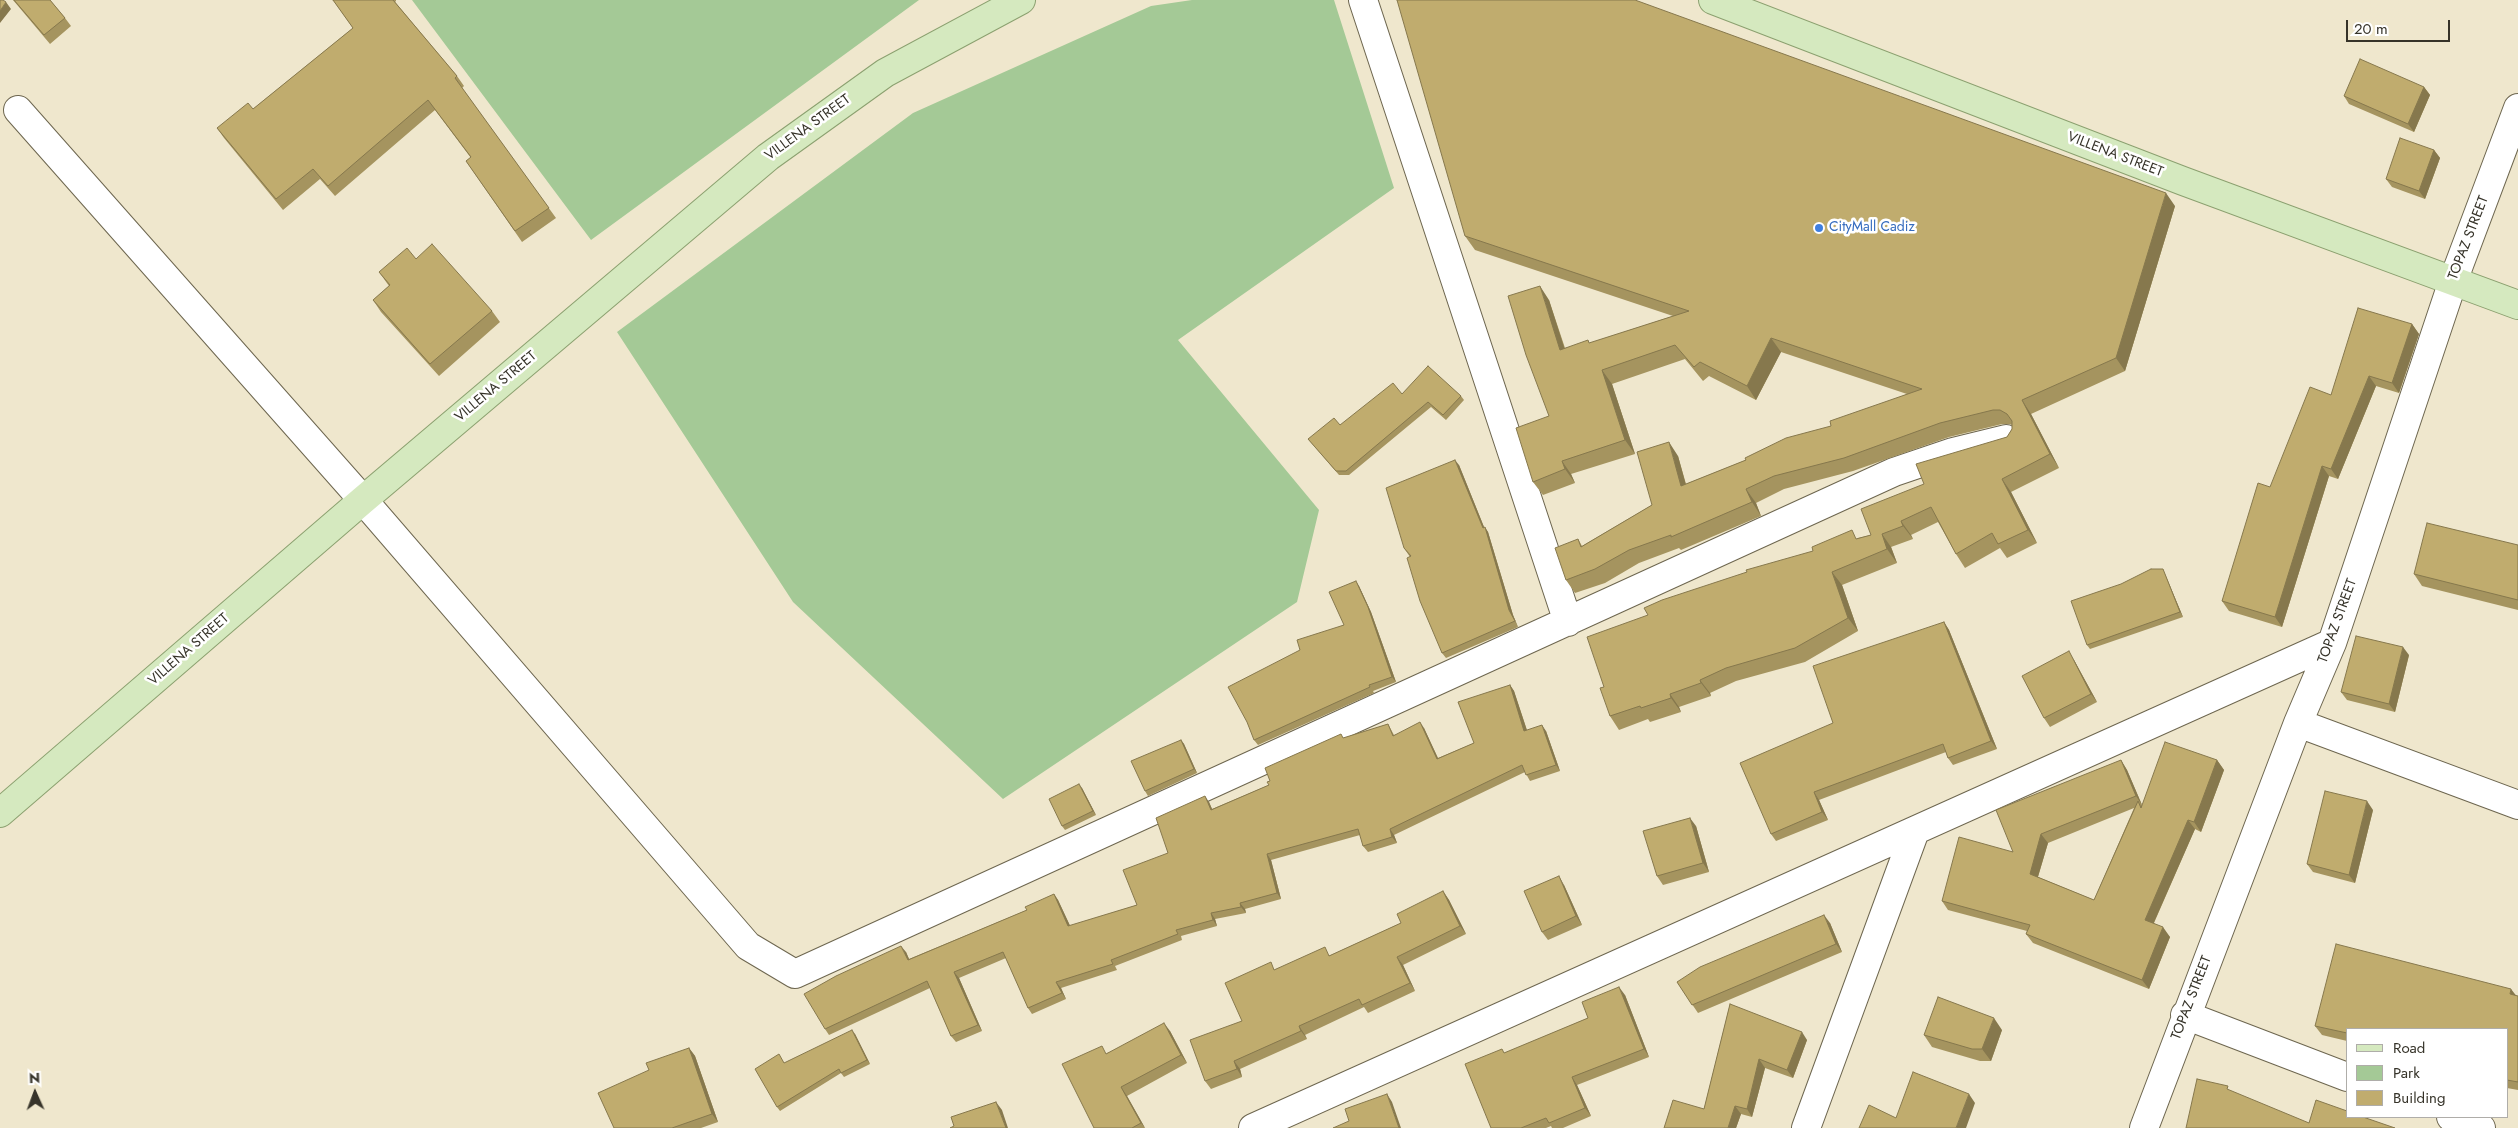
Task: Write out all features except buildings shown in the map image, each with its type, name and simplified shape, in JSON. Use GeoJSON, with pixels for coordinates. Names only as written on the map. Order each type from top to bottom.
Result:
{"type":"FeatureCollection","features":[{"type":"Feature","properties":{"kind":"main road","name":"VILLENA STREET"},"geometry":{"type":"LineString","coordinates":[[1713,0],[2183,182],[2453,280],[2518,306]]}},
{"type":"Feature","properties":{"kind":"main road","name":"VILLENA STREET"},"geometry":{"type":"LineString","coordinates":[[0,813],[363,500],[768,157],[885,73],[1016,1]]}},
{"type":"Feature","properties":{"kind":"street"},"geometry":{"type":"LineString","coordinates":[[1363,0],[1568,622]]}},
{"type":"Feature","properties":{"kind":"street","name":"TOPAZ STREET"},"geometry":{"type":"LineString","coordinates":[[2144,1128],[2185,1015],[2298,723],[2332,643],[2453,280],[2518,108]]}},
{"type":"Feature","properties":{"kind":"street"},"geometry":{"type":"LineString","coordinates":[[18,110],[363,500],[748,946],[795,974],[1894,472],[1953,452],[2006,439]]}},
{"type":"Feature","properties":{"kind":"street"},"geometry":{"type":"LineString","coordinates":[[1253,1128],[2332,643]]}},
{"type":"Feature","properties":{"kind":"street"},"geometry":{"type":"LineString","coordinates":[[2298,723],[2518,805]]}},
{"type":"Feature","properties":{"kind":"street"},"geometry":{"type":"LineString","coordinates":[[1806,1128],[1914,831]]}},
{"type":"Feature","properties":{"kind":"street"},"geometry":{"type":"LineString","coordinates":[[2185,1015],[2346,1077]]}},
{"type":"Feature","properties":{"kind":"street"},"geometry":{"type":"LineString","coordinates":[[2454,1118],[2481,1128]]}},
{"type":"Feature","properties":{"kind":"green space"},"geometry":{"type":"Polygon","coordinates":[[[412,0],[919,0],[591,240],[412,0]]]}},
{"type":"Feature","properties":{"kind":"green space"},"geometry":{"type":"Polygon","coordinates":[[[1192,0],[1334,0],[1394,188],[1178,340],[1319,510],[1297,602],[1003,799],[793,602],[617,332],[913,113],[1151,6],[1192,0]]]}},
{"type":"Feature","properties":{"kind":"place","name":"CityMall Cadiz"},"geometry":{"type":"Point","coordinates":[1819,228]}}]}
